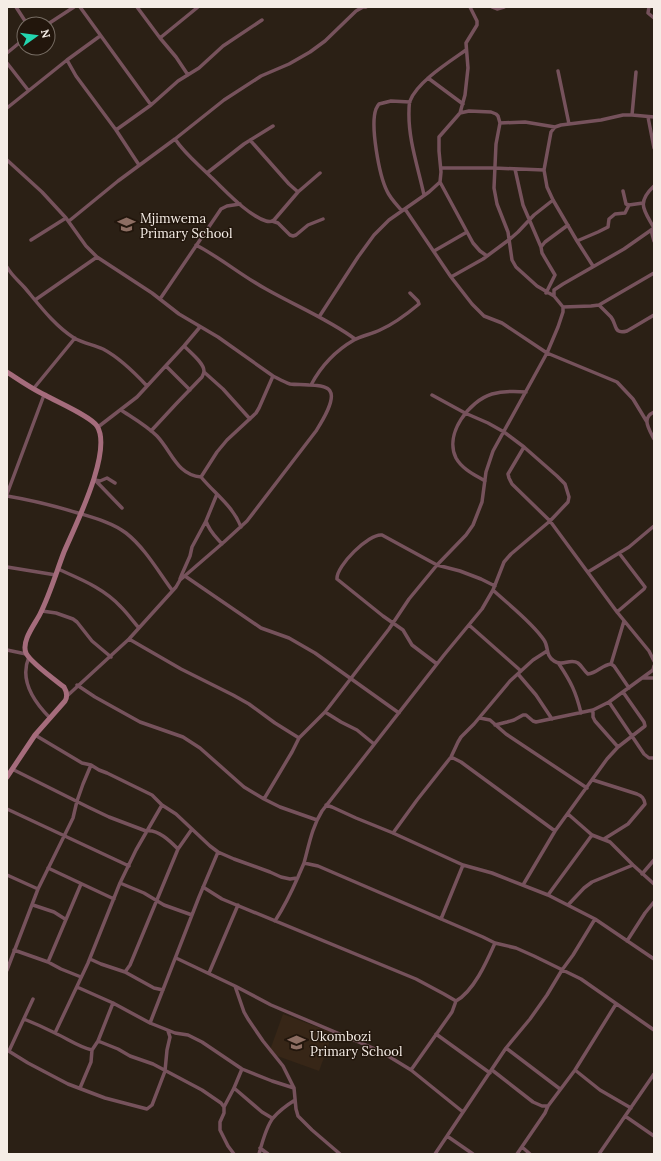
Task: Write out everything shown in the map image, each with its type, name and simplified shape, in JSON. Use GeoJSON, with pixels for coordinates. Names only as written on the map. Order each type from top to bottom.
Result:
{"type":"FeatureCollection","features":[{"type":"Feature","properties":{"kind":"street"},"geometry":{"type":"LineString","coordinates":[[16,7],[22,16]]}},
{"type":"Feature","properties":{"kind":"street"},"geometry":{"type":"LineString","coordinates":[[56,19],[74,7]]}},
{"type":"Feature","properties":{"kind":"street"},"geometry":{"type":"LineString","coordinates":[[80,7],[151,105]]}},
{"type":"Feature","properties":{"kind":"street"},"geometry":{"type":"LineString","coordinates":[[137,7],[160,38],[176,56],[188,75]]}},
{"type":"Feature","properties":{"kind":"street"},"geometry":{"type":"LineString","coordinates":[[160,38],[198,7]]}},
{"type":"Feature","properties":{"kind":"street"},"geometry":{"type":"LineString","coordinates":[[31,240],[68,220],[139,164],[175,139],[224,100],[249,83],[266,73],[289,64],[326,41],[356,11],[366,7]]}},
{"type":"Feature","properties":{"kind":"street"},"geometry":{"type":"LineString","coordinates":[[470,7],[477,25],[466,43],[468,68],[463,104],[460,113],[439,137],[441,168],[440,182],[473,243],[487,256]]}},
{"type":"Feature","properties":{"kind":"street"},"geometry":{"type":"LineString","coordinates":[[492,7],[498,9],[504,7]]}},
{"type":"Feature","properties":{"kind":"street"},"geometry":{"type":"LineString","coordinates":[[649,7],[648,13],[654,18]]}},
{"type":"Feature","properties":{"kind":"street"},"geometry":{"type":"LineString","coordinates":[[116,130],[151,105],[178,81],[199,68],[223,46],[262,20]]}},
{"type":"Feature","properties":{"kind":"street"},"geometry":{"type":"LineString","coordinates":[[7,108],[28,90],[100,36]]}},
{"type":"Feature","properties":{"kind":"street"},"geometry":{"type":"LineString","coordinates":[[7,52],[16,45]]}},
{"type":"Feature","properties":{"kind":"street"},"geometry":{"type":"LineString","coordinates":[[424,196],[408,122],[410,102],[415,92],[428,78],[466,50]]}},
{"type":"Feature","properties":{"kind":"street"},"geometry":{"type":"LineString","coordinates":[[67,60],[76,76],[139,164]]}},
{"type":"Feature","properties":{"kind":"street"},"geometry":{"type":"LineString","coordinates":[[7,62],[28,90]]}},
{"type":"Feature","properties":{"kind":"street"},"geometry":{"type":"LineString","coordinates":[[558,71],[569,124]]}},
{"type":"Feature","properties":{"kind":"street"},"geometry":{"type":"LineString","coordinates":[[632,115],[636,72]]}},
{"type":"Feature","properties":{"kind":"street"},"geometry":{"type":"LineString","coordinates":[[428,78],[463,104]]}},
{"type":"Feature","properties":{"kind":"street"},"geometry":{"type":"LineString","coordinates":[[410,102],[391,101],[379,104],[376,109],[374,121],[375,137],[381,172],[388,194],[403,210],[472,304],[484,316],[502,323],[547,353],[617,382],[633,399],[647,422],[654,439]]}},
{"type":"Feature","properties":{"kind":"street"},"geometry":{"type":"LineString","coordinates":[[264,799],[299,738],[325,712],[352,679],[409,599],[437,565],[466,535],[473,525],[482,502],[486,472],[493,451],[547,353],[563,312],[562,307],[554,296],[546,293],[527,278],[516,267],[512,260],[510,239],[497,204],[494,188],[496,144],[500,123],[498,116],[491,112],[469,111],[460,113]]}},
{"type":"Feature","properties":{"kind":"street"},"geometry":{"type":"LineString","coordinates":[[500,123],[525,122],[556,127],[632,115],[654,117]]}},
{"type":"Feature","properties":{"kind":"street"},"geometry":{"type":"LineString","coordinates":[[648,117],[654,148]]}},
{"type":"Feature","properties":{"kind":"street"},"geometry":{"type":"LineString","coordinates":[[207,173],[234,151],[273,126]]}},
{"type":"Feature","properties":{"kind":"street"},"geometry":{"type":"LineString","coordinates":[[556,127],[551,132],[544,170],[547,187],[553,200],[593,266]]}},
{"type":"Feature","properties":{"kind":"street"},"geometry":{"type":"LineString","coordinates":[[175,139],[187,155],[240,204],[266,222],[278,223],[290,235],[296,235],[308,225],[323,219]]}},
{"type":"Feature","properties":{"kind":"street"},"geometry":{"type":"LineString","coordinates":[[250,140],[298,192]]}},
{"type":"Feature","properties":{"kind":"street"},"geometry":{"type":"LineString","coordinates":[[7,160],[42,192],[68,220],[86,246],[97,257],[152,293],[179,314],[218,337],[273,376],[288,383],[326,388],[332,395],[331,403],[325,416],[312,437],[253,514],[241,527],[180,580],[139,628],[111,657],[77,685],[35,735],[7,776]]}},
{"type":"Feature","properties":{"kind":"street"},"geometry":{"type":"LineString","coordinates":[[441,168],[544,170]]}},
{"type":"Feature","properties":{"kind":"street"},"geometry":{"type":"LineString","coordinates":[[515,169],[518,187],[529,220],[541,247],[542,253],[555,275],[546,293]]}},
{"type":"Feature","properties":{"kind":"street"},"geometry":{"type":"LineString","coordinates":[[272,222],[279,216],[298,192],[320,173]]}},
{"type":"Feature","properties":{"kind":"street"},"geometry":{"type":"LineString","coordinates":[[319,317],[374,235],[386,223],[424,196],[440,182]]}},
{"type":"Feature","properties":{"kind":"street"},"geometry":{"type":"LineString","coordinates":[[654,186],[644,198],[643,202],[653,229],[654,242]]}},
{"type":"Feature","properties":{"kind":"street"},"geometry":{"type":"LineString","coordinates":[[623,190],[626,204],[629,205]]}},
{"type":"Feature","properties":{"kind":"street"},"geometry":{"type":"LineString","coordinates":[[451,277],[487,256],[510,239],[538,210],[553,200]]}},
{"type":"Feature","properties":{"kind":"street"},"geometry":{"type":"LineString","coordinates":[[629,205],[643,202]]}},
{"type":"Feature","properties":{"kind":"street"},"geometry":{"type":"LineString","coordinates":[[160,299],[221,209],[226,206],[240,204]]}},
{"type":"Feature","properties":{"kind":"street"},"geometry":{"type":"LineString","coordinates":[[577,241],[608,227],[609,219],[615,214],[625,213],[629,205]]}},
{"type":"Feature","properties":{"kind":"street"},"geometry":{"type":"LineString","coordinates":[[541,247],[545,242],[568,225]]}},
{"type":"Feature","properties":{"kind":"street"},"geometry":{"type":"LineString","coordinates":[[554,296],[554,290],[624,249],[653,229]]}},
{"type":"Feature","properties":{"kind":"street"},"geometry":{"type":"LineString","coordinates":[[434,251],[467,232]]}},
{"type":"Feature","properties":{"kind":"street"},"geometry":{"type":"LineString","coordinates":[[196,246],[214,255],[265,288],[319,317],[355,339]]}},
{"type":"Feature","properties":{"kind":"street"},"geometry":{"type":"LineString","coordinates":[[35,300],[97,257]]}},
{"type":"Feature","properties":{"kind":"street"},"geometry":{"type":"LineString","coordinates":[[7,268],[42,310],[54,321],[75,338],[104,350],[116,358],[130,368],[147,386]]}},
{"type":"Feature","properties":{"kind":"street"},"geometry":{"type":"LineString","coordinates":[[562,307],[599,305],[654,273]]}},
{"type":"Feature","properties":{"kind":"street"},"geometry":{"type":"LineString","coordinates":[[7,277],[11,274]]}},
{"type":"Feature","properties":{"kind":"street"},"geometry":{"type":"LineString","coordinates":[[311,385],[324,364],[355,339],[381,330],[395,322],[419,304],[410,293]]}},
{"type":"Feature","properties":{"kind":"street"},"geometry":{"type":"LineString","coordinates":[[599,305],[614,321],[616,329],[623,333],[654,315]]}},
{"type":"Feature","properties":{"kind":"street"},"geometry":{"type":"LineString","coordinates":[[98,427],[137,397],[200,327]]}},
{"type":"Feature","properties":{"kind":"street"},"geometry":{"type":"LineString","coordinates":[[34,388],[75,338]]}},
{"type":"Feature","properties":{"kind":"street"},"geometry":{"type":"LineString","coordinates":[[184,346],[201,363],[204,372],[223,389],[250,419]]}},
{"type":"Feature","properties":{"kind":"street"},"geometry":{"type":"LineString","coordinates":[[166,366],[190,390]]}},
{"type":"Feature","properties":{"kind":"street"},"geometry":{"type":"LineString","coordinates":[[7,372],[44,395],[93,422],[98,427],[101,445],[94,480],[42,611],[29,634],[25,645],[28,656],[25,674],[28,686],[41,710],[50,718]]}},
{"type":"Feature","properties":{"kind":"street"},"geometry":{"type":"LineString","coordinates":[[151,431],[202,378],[204,372]]}},
{"type":"Feature","properties":{"kind":"street"},"geometry":{"type":"LineString","coordinates":[[202,477],[217,452],[259,408],[273,376]]}},
{"type":"Feature","properties":{"kind":"street"},"geometry":{"type":"LineString","coordinates":[[485,481],[460,464],[456,457],[454,442],[455,431],[458,424],[465,413],[479,400],[504,391],[526,392]]}},
{"type":"Feature","properties":{"kind":"street"},"geometry":{"type":"LineString","coordinates":[[44,395],[7,495],[31,500],[80,514],[118,528],[141,548],[172,590]]}},
{"type":"Feature","properties":{"kind":"street"},"geometry":{"type":"LineString","coordinates":[[275,921],[287,902],[295,885],[304,863],[309,842],[317,820],[326,806],[482,609],[494,588],[507,558],[550,521],[568,502],[568,491],[565,484],[558,476],[524,447],[504,432],[432,395]]}},
{"type":"Feature","properties":{"kind":"street"},"geometry":{"type":"LineString","coordinates":[[121,410],[151,431],[183,471],[194,476],[202,477],[229,506],[241,527]]}},
{"type":"Feature","properties":{"kind":"street"},"geometry":{"type":"LineString","coordinates":[[647,422],[647,417],[654,412]]}},
{"type":"Feature","properties":{"kind":"street"},"geometry":{"type":"LineString","coordinates":[[524,447],[508,474],[512,484],[550,521],[616,612],[649,651],[654,661]]}},
{"type":"Feature","properties":{"kind":"street"},"geometry":{"type":"LineString","coordinates":[[94,480],[100,481],[107,478],[114,483]]}},
{"type":"Feature","properties":{"kind":"street"},"geometry":{"type":"LineString","coordinates":[[94,480],[122,508]]}},
{"type":"Feature","properties":{"kind":"street"},"geometry":{"type":"LineString","coordinates":[[180,580],[192,547],[206,521],[217,494]]}},
{"type":"Feature","properties":{"kind":"street"},"geometry":{"type":"LineString","coordinates":[[206,521],[212,533],[222,544]]}},
{"type":"Feature","properties":{"kind":"street"},"geometry":{"type":"LineString","coordinates":[[588,572],[629,547],[654,526]]}},
{"type":"Feature","properties":{"kind":"street"},"geometry":{"type":"LineString","coordinates":[[437,664],[412,645],[404,630],[383,616],[337,579],[338,572],[342,565],[363,543],[377,534],[382,534],[437,565],[460,571],[481,579],[494,588],[544,640],[551,659],[559,664],[574,688],[581,713]]}},
{"type":"Feature","properties":{"kind":"street"},"geometry":{"type":"LineString","coordinates":[[616,612],[645,587],[619,553]]}},
{"type":"Feature","properties":{"kind":"street"},"geometry":{"type":"LineString","coordinates":[[7,567],[56,575]]}},
{"type":"Feature","properties":{"kind":"street"},"geometry":{"type":"LineString","coordinates":[[58,569],[94,585],[107,594],[120,606],[139,628]]}},
{"type":"Feature","properties":{"kind":"street"},"geometry":{"type":"LineString","coordinates":[[185,576],[252,623],[297,642],[399,713]]}},
{"type":"Feature","properties":{"kind":"street"},"geometry":{"type":"LineString","coordinates":[[42,611],[56,613],[73,619],[92,641],[111,657]]}},
{"type":"Feature","properties":{"kind":"street"},"geometry":{"type":"LineString","coordinates":[[611,664],[624,621]]}},
{"type":"Feature","properties":{"kind":"street"},"geometry":{"type":"LineString","coordinates":[[468,625],[519,672],[552,719]]}},
{"type":"Feature","properties":{"kind":"street"},"geometry":{"type":"LineString","coordinates":[[129,639],[181,669],[249,704],[299,738]]}},
{"type":"Feature","properties":{"kind":"street"},"geometry":{"type":"LineString","coordinates":[[7,650],[28,656],[64,687],[67,696]]}},
{"type":"Feature","properties":{"kind":"street"},"geometry":{"type":"LineString","coordinates":[[393,833],[416,800],[451,757],[461,737],[480,718],[519,672],[547,651]]}},
{"type":"Feature","properties":{"kind":"street"},"geometry":{"type":"LineString","coordinates":[[559,664],[573,662],[577,663],[588,674],[592,674],[607,664],[611,664]]}},
{"type":"Feature","properties":{"kind":"street"},"geometry":{"type":"LineString","coordinates":[[611,664],[629,688]]}},
{"type":"Feature","properties":{"kind":"street"},"geometry":{"type":"LineString","coordinates":[[495,725],[514,720],[523,715],[526,715],[536,722],[593,710],[609,702],[629,688],[653,670],[654,666]]}},
{"type":"Feature","properties":{"kind":"street"},"geometry":{"type":"LineString","coordinates":[[642,678],[654,678]]}},
{"type":"Feature","properties":{"kind":"street"},"geometry":{"type":"LineString","coordinates":[[77,685],[94,697],[140,722],[183,737],[200,748],[244,788],[280,807],[317,820]]}},
{"type":"Feature","properties":{"kind":"street"},"geometry":{"type":"LineString","coordinates":[[523,885],[556,831],[607,759],[618,747],[645,726],[623,692]]}},
{"type":"Feature","properties":{"kind":"street"},"geometry":{"type":"LineString","coordinates":[[609,702],[644,754],[649,758],[654,758]]}},
{"type":"Feature","properties":{"kind":"street"},"geometry":{"type":"LineString","coordinates":[[593,710],[593,717],[595,721],[618,747]]}},
{"type":"Feature","properties":{"kind":"street"},"geometry":{"type":"LineString","coordinates":[[325,712],[357,730],[374,744]]}},
{"type":"Feature","properties":{"kind":"street"},"geometry":{"type":"LineString","coordinates":[[480,718],[490,720],[506,734],[587,788]]}},
{"type":"Feature","properties":{"kind":"street"},"geometry":{"type":"LineString","coordinates":[[35,735],[82,763],[91,765],[152,795],[162,805],[176,814],[218,852],[281,877],[290,879],[297,878]]}},
{"type":"Feature","properties":{"kind":"street"},"geometry":{"type":"LineString","coordinates":[[451,757],[556,831]]}},
{"type":"Feature","properties":{"kind":"street"},"geometry":{"type":"LineString","coordinates":[[7,970],[38,889],[73,818],[77,801],[91,765]]}},
{"type":"Feature","properties":{"kind":"street"},"geometry":{"type":"LineString","coordinates":[[12,769],[109,817],[146,831],[150,830],[162,835],[178,849]]}},
{"type":"Feature","properties":{"kind":"street"},"geometry":{"type":"LineString","coordinates":[[593,780],[637,794],[642,796],[645,800],[645,804],[628,824],[604,839]]}},
{"type":"Feature","properties":{"kind":"street"},"geometry":{"type":"LineString","coordinates":[[55,1033],[90,959],[120,883],[146,831],[162,805]]}},
{"type":"Feature","properties":{"kind":"street"},"geometry":{"type":"LineString","coordinates":[[326,806],[332,807],[393,833],[463,865],[492,873],[548,895],[595,919],[654,958]]}},
{"type":"Feature","properties":{"kind":"street"},"geometry":{"type":"LineString","coordinates":[[7,809],[129,866]]}},
{"type":"Feature","properties":{"kind":"street"},"geometry":{"type":"LineString","coordinates":[[568,814],[592,835],[610,842],[654,884]]}},
{"type":"Feature","properties":{"kind":"street"},"geometry":{"type":"LineString","coordinates":[[125,972],[130,965],[178,849],[192,829]]}},
{"type":"Feature","properties":{"kind":"street"},"geometry":{"type":"LineString","coordinates":[[548,895],[592,835]]}},
{"type":"Feature","properties":{"kind":"street"},"geometry":{"type":"LineString","coordinates":[[150,1023],[218,852]]}},
{"type":"Feature","properties":{"kind":"street"},"geometry":{"type":"LineString","coordinates":[[642,874],[654,860]]}},
{"type":"Feature","properties":{"kind":"street"},"geometry":{"type":"LineString","coordinates":[[304,863],[318,866],[495,942],[516,948],[580,980],[654,1030]]}},
{"type":"Feature","properties":{"kind":"street"},"geometry":{"type":"LineString","coordinates":[[441,919],[463,865]]}},
{"type":"Feature","properties":{"kind":"street"},"geometry":{"type":"LineString","coordinates":[[568,905],[584,888],[592,882],[633,865]]}},
{"type":"Feature","properties":{"kind":"street"},"geometry":{"type":"LineString","coordinates":[[48,868],[114,899]]}},
{"type":"Feature","properties":{"kind":"street"},"geometry":{"type":"LineString","coordinates":[[7,875],[38,889]]}},
{"type":"Feature","properties":{"kind":"street"},"geometry":{"type":"LineString","coordinates":[[120,883],[144,893],[164,905],[192,915]]}},
{"type":"Feature","properties":{"kind":"street"},"geometry":{"type":"LineString","coordinates":[[48,962],[81,884]]}},
{"type":"Feature","properties":{"kind":"street"},"geometry":{"type":"LineString","coordinates":[[203,888],[222,899],[363,958],[389,967],[456,1001]]}},
{"type":"Feature","properties":{"kind":"street"},"geometry":{"type":"LineString","coordinates":[[627,941],[654,902]]}},
{"type":"Feature","properties":{"kind":"street"},"geometry":{"type":"LineString","coordinates":[[33,905],[54,912],[65,919]]}},
{"type":"Feature","properties":{"kind":"street"},"geometry":{"type":"LineString","coordinates":[[209,973],[238,905]]}},
{"type":"Feature","properties":{"kind":"street"},"geometry":{"type":"LineString","coordinates":[[435,1154],[506,1048],[539,1007],[595,919]]}},
{"type":"Feature","properties":{"kind":"street"},"geometry":{"type":"LineString","coordinates":[[411,1070],[452,1012],[456,1001],[462,997],[475,981],[495,942]]}},
{"type":"Feature","properties":{"kind":"street"},"geometry":{"type":"LineString","coordinates":[[14,950],[48,962],[81,977]]}},
{"type":"Feature","properties":{"kind":"street"},"geometry":{"type":"LineString","coordinates":[[176,958],[235,986],[271,1006],[380,1051],[411,1070],[463,1112]]}},
{"type":"Feature","properties":{"kind":"street"},"geometry":{"type":"LineString","coordinates":[[90,959],[125,972],[154,988],[162,990]]}},
{"type":"Feature","properties":{"kind":"street"},"geometry":{"type":"LineString","coordinates":[[235,986],[248,1019],[283,1066],[294,1088],[298,1116],[340,1154]]}},
{"type":"Feature","properties":{"kind":"street"},"geometry":{"type":"LineString","coordinates":[[77,987],[113,1003],[150,1023],[175,1033],[188,1035],[202,1042],[242,1069],[294,1088]]}},
{"type":"Feature","properties":{"kind":"street"},"geometry":{"type":"LineString","coordinates":[[33,999],[8,1050],[42,1071],[68,1084],[105,1098],[147,1109],[152,1106],[165,1071],[170,1037],[168,1030]]}},
{"type":"Feature","properties":{"kind":"street"},"geometry":{"type":"LineString","coordinates":[[80,1088],[91,1062],[92,1050],[98,1041],[113,1003]]}},
{"type":"Feature","properties":{"kind":"street"},"geometry":{"type":"LineString","coordinates":[[517,1154],[545,1113],[548,1106],[575,1070],[616,1004]]}},
{"type":"Feature","properties":{"kind":"street"},"geometry":{"type":"LineString","coordinates":[[24,1019],[92,1050]]}},
{"type":"Feature","properties":{"kind":"street"},"geometry":{"type":"LineString","coordinates":[[436,1034],[491,1071],[533,1102],[542,1106],[548,1106]]}},
{"type":"Feature","properties":{"kind":"street"},"geometry":{"type":"LineString","coordinates":[[98,1041],[118,1049],[130,1056],[153,1064],[183,1079],[202,1090],[221,1103],[224,1107]]}},
{"type":"Feature","properties":{"kind":"street"},"geometry":{"type":"LineString","coordinates":[[506,1048],[560,1089]]}},
{"type":"Feature","properties":{"kind":"street"},"geometry":{"type":"LineString","coordinates":[[234,1154],[220,1130],[220,1122],[224,1113],[224,1107],[242,1069]]}},
{"type":"Feature","properties":{"kind":"street"},"geometry":{"type":"LineString","coordinates":[[575,1070],[600,1090],[631,1108]]}},
{"type":"Feature","properties":{"kind":"street"},"geometry":{"type":"LineString","coordinates":[[599,1154],[654,1074]]}},
{"type":"Feature","properties":{"kind":"street"},"geometry":{"type":"LineString","coordinates":[[650,1080],[654,1083]]}},
{"type":"Feature","properties":{"kind":"street"},"geometry":{"type":"LineString","coordinates":[[234,1088],[262,1112],[272,1118]]}},
{"type":"Feature","properties":{"kind":"street"},"geometry":{"type":"LineString","coordinates":[[259,1154],[272,1118],[295,1100]]}},
{"type":"Feature","properties":{"kind":"street"},"geometry":{"type":"LineString","coordinates":[[625,1116],[654,1136]]}},
{"type":"Feature","properties":{"kind":"street"},"geometry":{"type":"LineString","coordinates":[[447,1136],[473,1154]]}},
{"type":"Feature","properties":{"kind":"street"},"geometry":{"type":"LineString","coordinates":[[522,1147],[530,1154]]}},
{"type":"Feature","properties":{"kind":"street"},"geometry":{"type":"LineString","coordinates":[[260,1148],[268,1154]]}},
{"type":"Feature","properties":{"kind":"shaded area"},"geometry":{"type":"Polygon","coordinates":[[[283,1014],[333,1033],[319,1071],[269,1053],[283,1014]]]}},
{"type":"Feature","properties":{"kind":"place","name":"Mjimwema Primary School"},"geometry":{"type":"Point","coordinates":[127,225]}},
{"type":"Feature","properties":{"kind":"place","name":"Ukombozi Primary School"},"geometry":{"type":"Point","coordinates":[297,1043]}}]}
